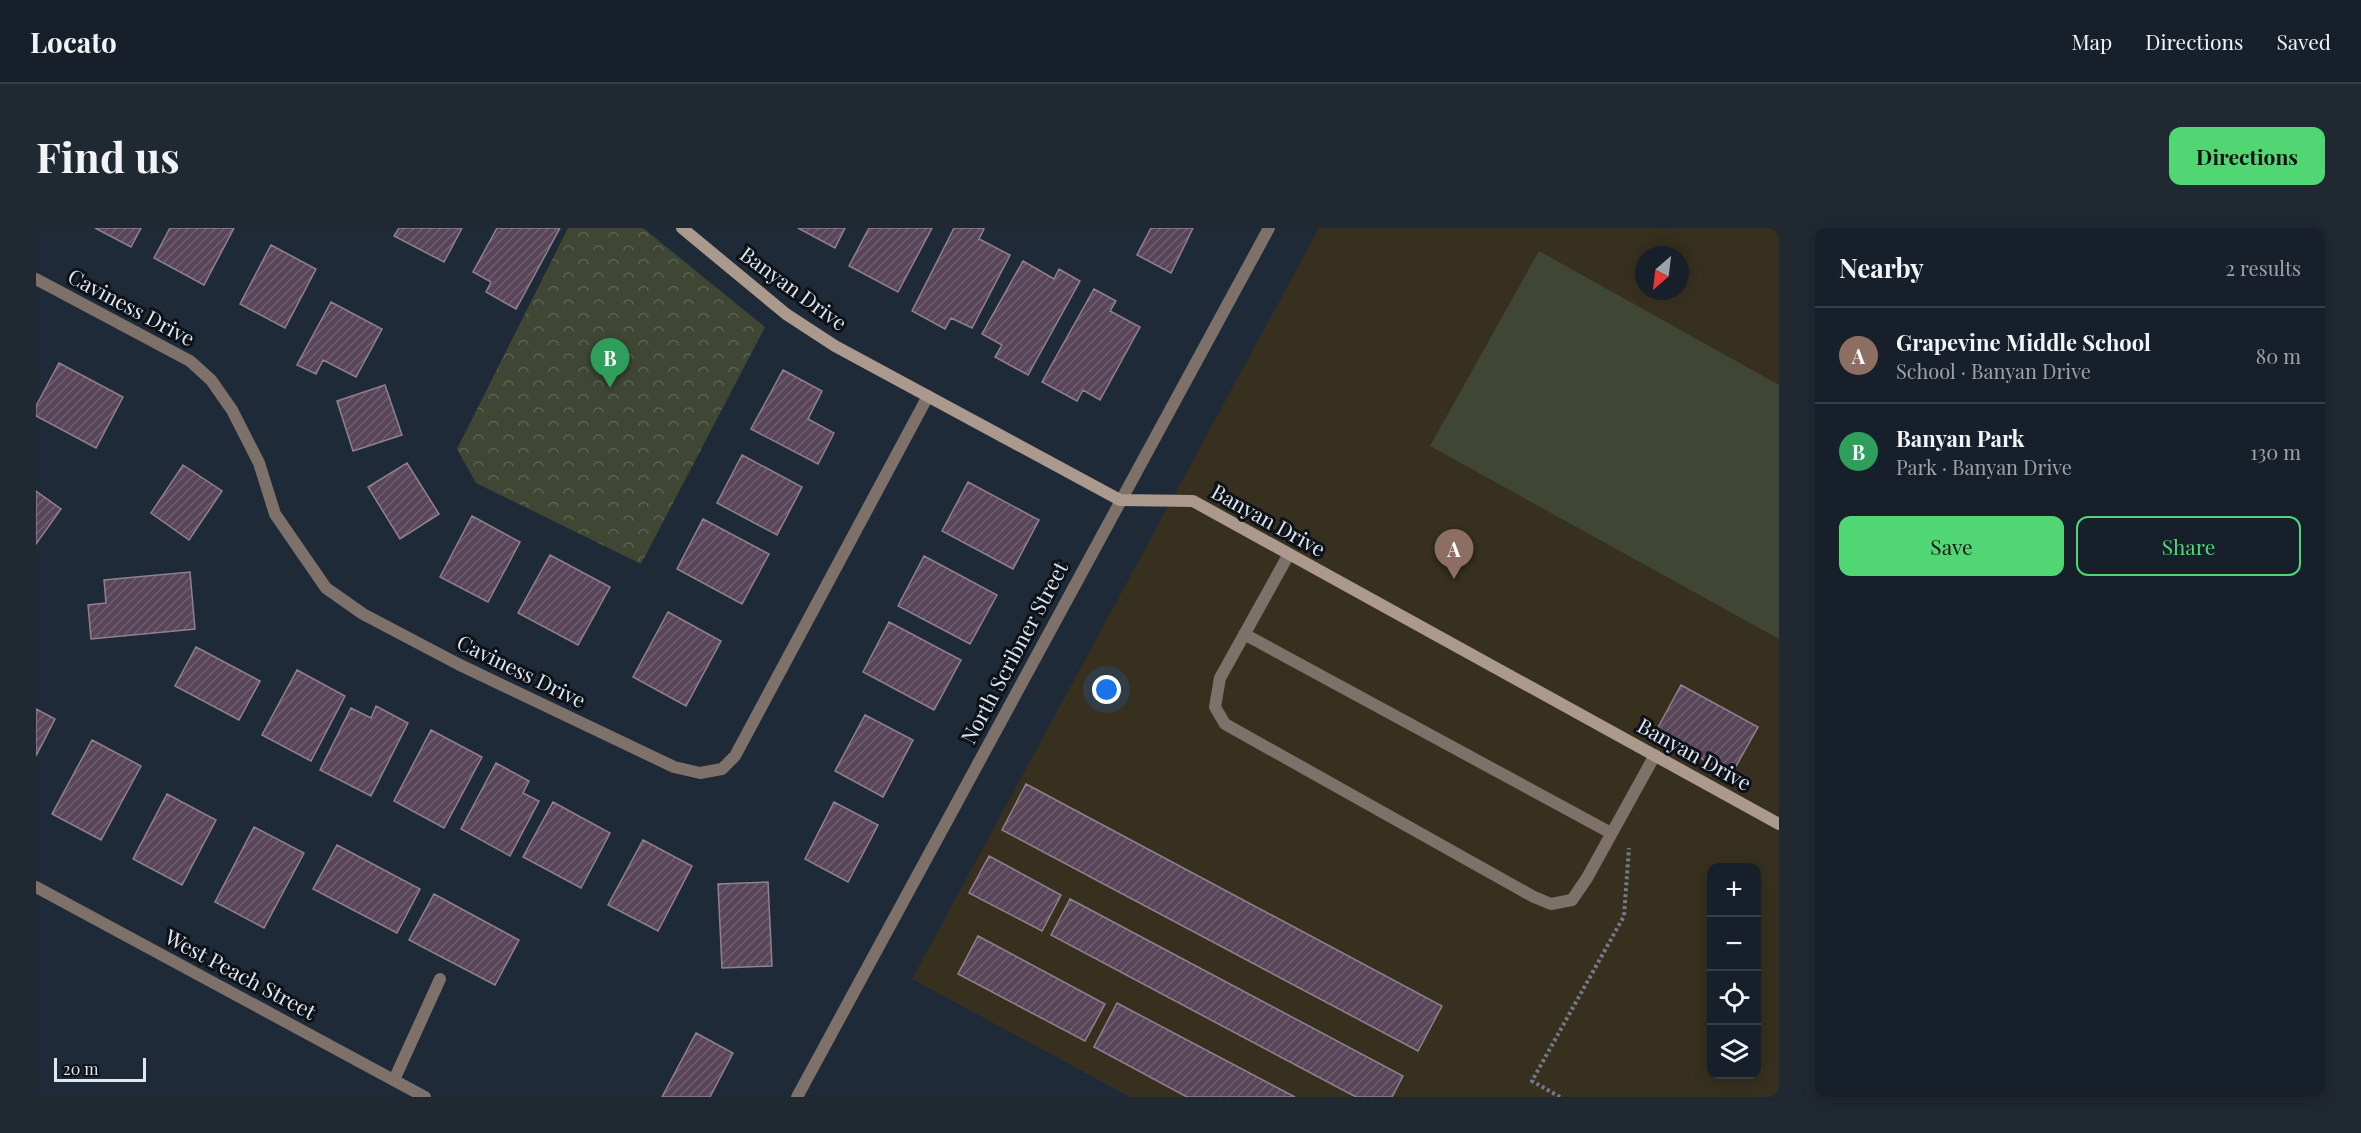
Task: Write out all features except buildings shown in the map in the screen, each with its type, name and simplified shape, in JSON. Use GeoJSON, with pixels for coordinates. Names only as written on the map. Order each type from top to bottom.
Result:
{"type":"FeatureCollection","features":[{"type":"Feature","properties":{"kind":"street","name":"Banyan Drive"},"geometry":{"type":"LineString","coordinates":[[682,228],[786,314],[835,346],[1120,500],[1193,501],[1779,824]]}},
{"type":"Feature","properties":{"kind":"street","name":"North Scribner Street"},"geometry":{"type":"LineString","coordinates":[[797,1097],[1269,228]]}},
{"type":"Feature","properties":{"kind":"street","name":"Caviness Drive"},"geometry":{"type":"LineString","coordinates":[[36,279],[190,361],[211,380],[232,410],[259,463],[275,514],[326,588],[363,614],[458,664],[674,767],[700,773],[722,769],[735,756],[928,396]]}},
{"type":"Feature","properties":{"kind":"street"},"geometry":{"type":"LineString","coordinates":[[1289,554],[1220,678],[1215,707],[1225,724],[1534,897],[1551,904],[1572,900],[1655,755]]}},
{"type":"Feature","properties":{"kind":"street"},"geometry":{"type":"LineString","coordinates":[[1244,634],[1611,833]]}},
{"type":"Feature","properties":{"kind":"street","name":"West Peach Street"},"geometry":{"type":"LineString","coordinates":[[36,887],[425,1097]]}},
{"type":"Feature","properties":{"kind":"street"},"geometry":{"type":"LineString","coordinates":[[394,1080],[440,979]]}},
{"type":"Feature","properties":{"kind":"path"},"geometry":{"type":"LineString","coordinates":[[1560,1097],[1532,1081],[1624,916],[1630,837]]}},
{"type":"Feature","properties":{"kind":"shaded area"},"geometry":{"type":"Polygon","coordinates":[[[1319,228],[1779,228],[1779,1097],[1130,1097],[912,979],[1319,228]]]}},
{"type":"Feature","properties":{"kind":"green space"},"geometry":{"type":"Polygon","coordinates":[[[568,228],[643,228],[765,327],[641,564],[476,483],[457,449],[568,228]]]}},
{"type":"Feature","properties":{"kind":"green space"},"geometry":{"type":"Polygon","coordinates":[[[1539,251],[1779,385],[1779,639],[1430,446],[1539,251]]]}},
{"type":"Feature","properties":{"kind":"place","name":"Banyan Park"},"geometry":{"type":"Point","coordinates":[610,388]}},
{"type":"Feature","properties":{"kind":"place","name":"Grapevine Middle School"},"geometry":{"type":"Point","coordinates":[1454,579]}}]}
